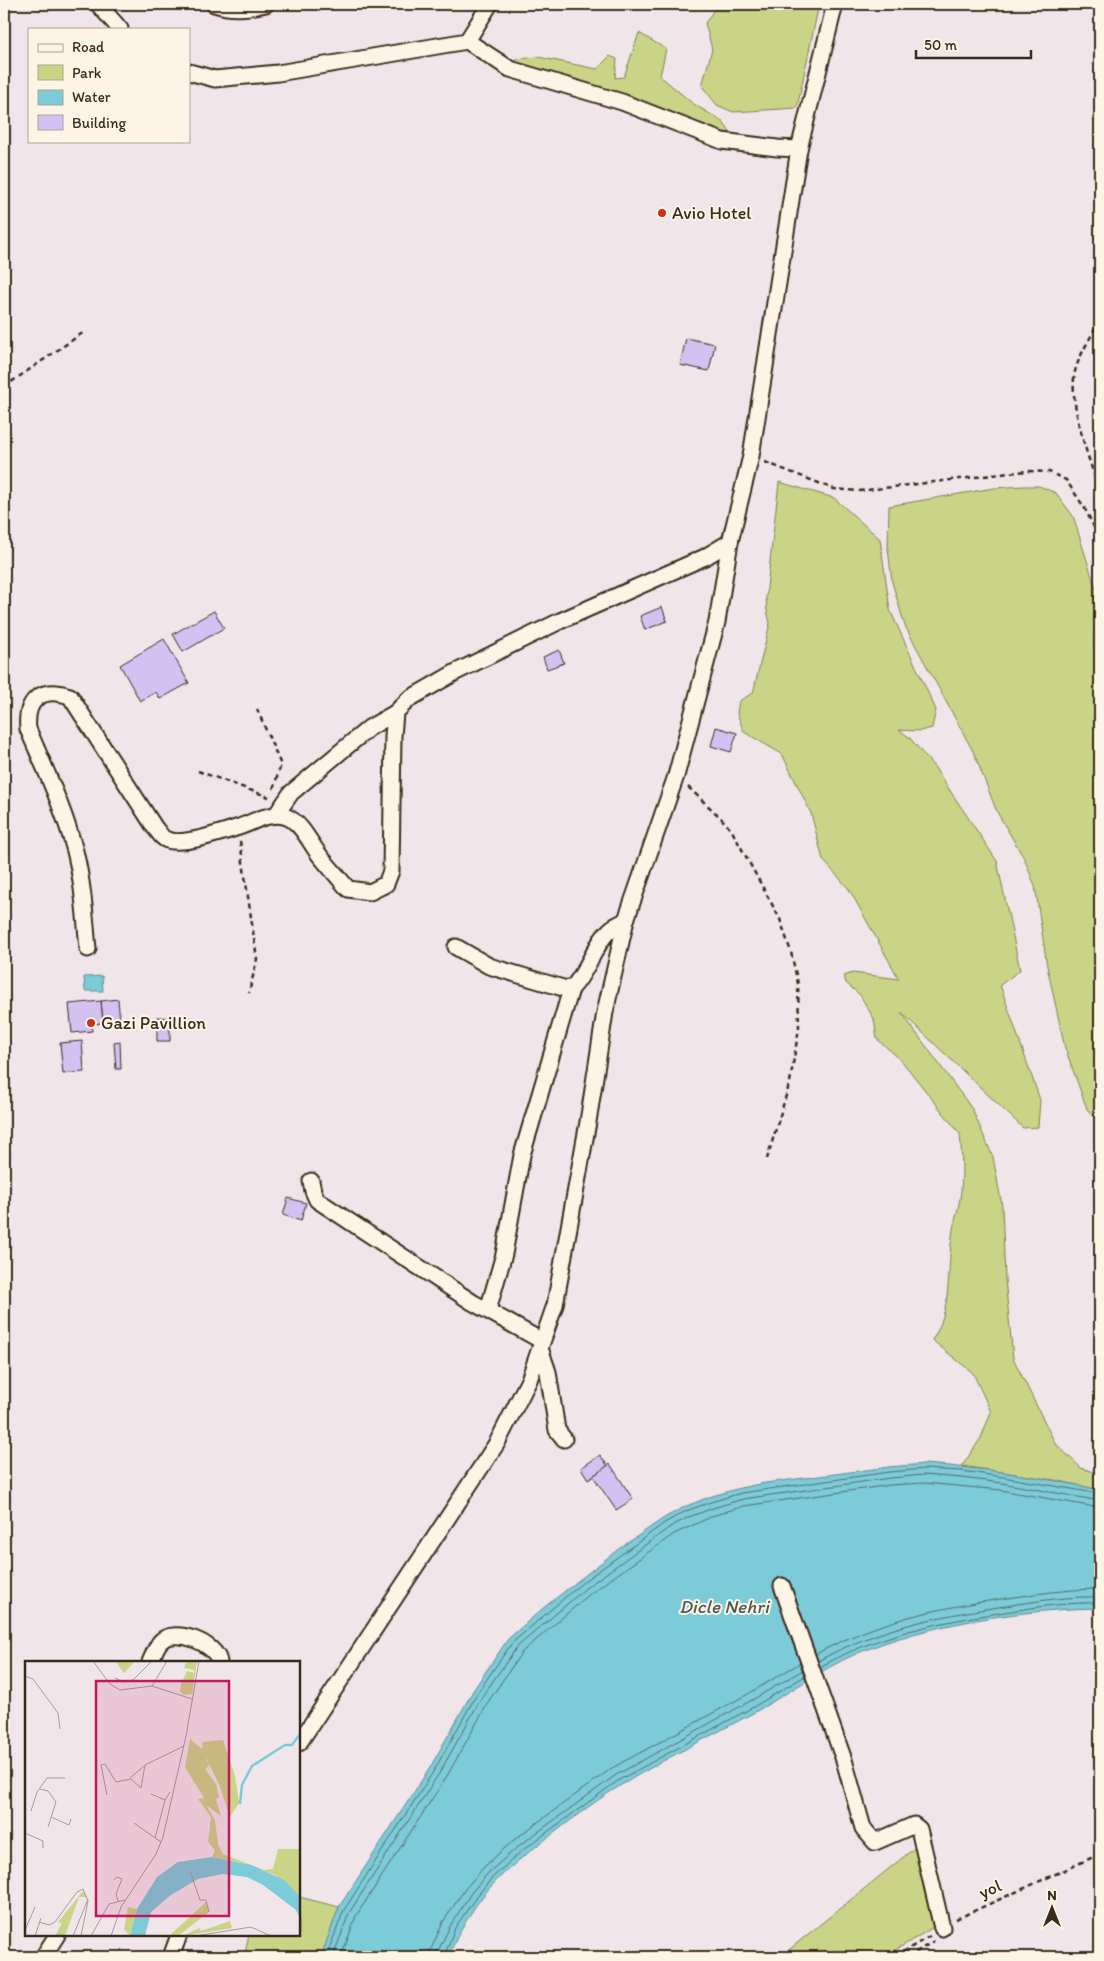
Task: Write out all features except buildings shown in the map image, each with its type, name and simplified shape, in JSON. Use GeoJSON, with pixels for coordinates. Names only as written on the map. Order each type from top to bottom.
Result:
{"type":"FeatureCollection","features":[{"type":"Feature","properties":{"kind":"street"},"geometry":{"type":"LineString","coordinates":[[98,4],[119,28]]}},
{"type":"Feature","properties":{"kind":"street"},"geometry":{"type":"LineString","coordinates":[[214,4],[222,7],[245,9],[266,4]]}},
{"type":"Feature","properties":{"kind":"street"},"geometry":{"type":"LineString","coordinates":[[467,41],[490,4]]}},
{"type":"Feature","properties":{"kind":"street"},"geometry":{"type":"LineString","coordinates":[[300,1742],[497,1443],[529,1380],[555,1305],[588,1122],[605,1012],[626,920],[676,776],[717,622],[730,542],[751,456],[799,149],[835,4]]}},
{"type":"Feature","properties":{"kind":"street"},"geometry":{"type":"LineString","coordinates":[[190,72],[215,79],[278,73],[467,41],[510,68],[622,102],[722,141],[799,149]]}},
{"type":"Feature","properties":{"kind":"street"},"geometry":{"type":"LineString","coordinates":[[276,815],[291,793],[369,728],[395,713],[409,699],[456,672],[560,621],[705,557],[730,542]]}},
{"type":"Feature","properties":{"kind":"street"},"geometry":{"type":"LineString","coordinates":[[88,949],[75,850],[62,812],[28,729],[29,707],[35,699],[47,693],[58,692],[70,696],[164,839],[174,842],[186,840],[238,827],[264,817],[276,815],[287,817],[296,823],[320,856],[348,889],[370,892],[386,884],[392,871],[393,736],[395,713]]}},
{"type":"Feature","properties":{"kind":"street"},"geometry":{"type":"LineString","coordinates":[[488,1310],[504,1254],[522,1154],[571,989],[580,980],[612,928],[626,920]]}},
{"type":"Feature","properties":{"kind":"street"},"geometry":{"type":"LineString","coordinates":[[456,947],[489,966],[571,989]]}},
{"type":"Feature","properties":{"kind":"street"},"geometry":{"type":"LineString","coordinates":[[311,1181],[312,1191],[317,1200],[541,1345],[548,1372],[557,1430],[564,1439]]}},
{"type":"Feature","properties":{"kind":"street"},"geometry":{"type":"LineString","coordinates":[[782,1586],[844,1760],[863,1828],[875,1842],[914,1825],[919,1830],[942,1928]]}},
{"type":"Feature","properties":{"kind":"street"},"geometry":{"type":"LineString","coordinates":[[151,1661],[161,1641],[170,1636],[190,1638],[206,1643],[218,1657],[219,1661]]}},
{"type":"Feature","properties":{"kind":"street"},"geometry":{"type":"LineString","coordinates":[[43,1957],[56,1936]]}},
{"type":"Feature","properties":{"kind":"street"},"geometry":{"type":"LineString","coordinates":[[170,1957],[179,1936]]}},
{"type":"Feature","properties":{"kind":"path"},"geometry":{"type":"LineString","coordinates":[[1100,320],[1075,369],[1074,393],[1078,422],[1100,492]]}},
{"type":"Feature","properties":{"kind":"path"},"geometry":{"type":"LineString","coordinates":[[4,388],[84,332]]}},
{"type":"Feature","properties":{"kind":"path"},"geometry":{"type":"LineString","coordinates":[[751,456],[834,488],[859,491],[1026,471],[1049,472],[1066,480],[1084,507],[1100,539]]}},
{"type":"Feature","properties":{"kind":"path"},"geometry":{"type":"LineString","coordinates":[[198,771],[271,798],[281,765],[257,709]]}},
{"type":"Feature","properties":{"kind":"path"},"geometry":{"type":"LineString","coordinates":[[676,776],[721,818],[732,831],[780,919],[791,952],[798,984],[800,1028],[790,1082],[767,1159]]}},
{"type":"Feature","properties":{"kind":"path"},"geometry":{"type":"LineString","coordinates":[[238,827],[256,958],[249,993]]}},
{"type":"Feature","properties":{"kind":"path","name":"yol"},"geometry":{"type":"LineString","coordinates":[[895,1957],[962,1916],[1100,1854]]}},
{"type":"Feature","properties":{"kind":"green space"},"geometry":{"type":"Polygon","coordinates":[[[718,4],[819,4],[797,108],[733,112],[717,105],[702,86],[712,49],[705,23],[718,4]]]}},
{"type":"Feature","properties":{"kind":"green space"},"geometry":{"type":"Polygon","coordinates":[[[639,33],[666,49],[660,76],[692,103],[723,122],[731,134],[676,118],[587,83],[516,65],[516,59],[538,57],[597,69],[610,56],[617,59],[615,78],[624,77],[639,33]]]}},
{"type":"Feature","properties":{"kind":"green space"},"geometry":{"type":"Polygon","coordinates":[[[779,482],[834,498],[880,539],[890,610],[936,710],[932,728],[920,731],[899,730],[909,737],[935,768],[997,861],[1020,970],[1000,985],[1040,1100],[1038,1127],[1023,1128],[901,1012],[972,1109],[993,1157],[1002,1206],[1005,1279],[1013,1358],[1055,1443],[1081,1468],[1100,1474],[1100,1490],[1055,1480],[962,1466],[981,1438],[991,1412],[973,1373],[932,1340],[943,1317],[948,1290],[953,1231],[961,1191],[960,1134],[901,1060],[877,1039],[874,1019],[860,995],[846,983],[844,976],[853,973],[899,979],[849,889],[823,860],[811,813],[782,754],[744,732],[737,713],[739,701],[753,693],[770,623],[766,597],[779,482]]]}},
{"type":"Feature","properties":{"kind":"green space"},"geometry":{"type":"Polygon","coordinates":[[[1039,486],[1056,493],[1073,516],[1099,599],[1100,621],[1094,636],[1094,647],[1100,658],[1100,1125],[1087,1109],[1065,1048],[1047,966],[1035,886],[1024,858],[997,812],[974,753],[905,626],[892,582],[888,548],[889,506],[994,488],[1039,486]]]}},
{"type":"Feature","properties":{"kind":"green space"},"geometry":{"type":"Polygon","coordinates":[[[917,1846],[937,1925],[884,1957],[780,1957],[917,1846]]]}},
{"type":"Feature","properties":{"kind":"green space"},"geometry":{"type":"Polygon","coordinates":[[[300,1897],[339,1907],[321,1957],[244,1957],[249,1936],[300,1936],[300,1897]]]}},
{"type":"Feature","properties":{"kind":"water"},"geometry":{"type":"Polygon","coordinates":[[[102,976],[103,991],[85,991],[84,977],[102,976]]]}},
{"type":"Feature","properties":{"kind":"water","name":"Dicle Nehri"},"geometry":{"type":"Polygon","coordinates":[[[924,1464],[1013,1474],[1100,1490],[1100,1608],[1044,1611],[985,1618],[927,1630],[857,1653],[827,1668],[755,1712],[639,1774],[579,1814],[518,1861],[489,1888],[469,1916],[448,1957],[321,1957],[339,1907],[431,1766],[474,1689],[508,1639],[542,1609],[620,1548],[664,1518],[684,1507],[709,1497],[765,1483],[924,1464]]]}},
{"type":"Feature","properties":{"kind":"place","name":"Avio Hotel"},"geometry":{"type":"Point","coordinates":[662,213]}},
{"type":"Feature","properties":{"kind":"place","name":"Gazi Pavillion"},"geometry":{"type":"Point","coordinates":[91,1023]}}]}
